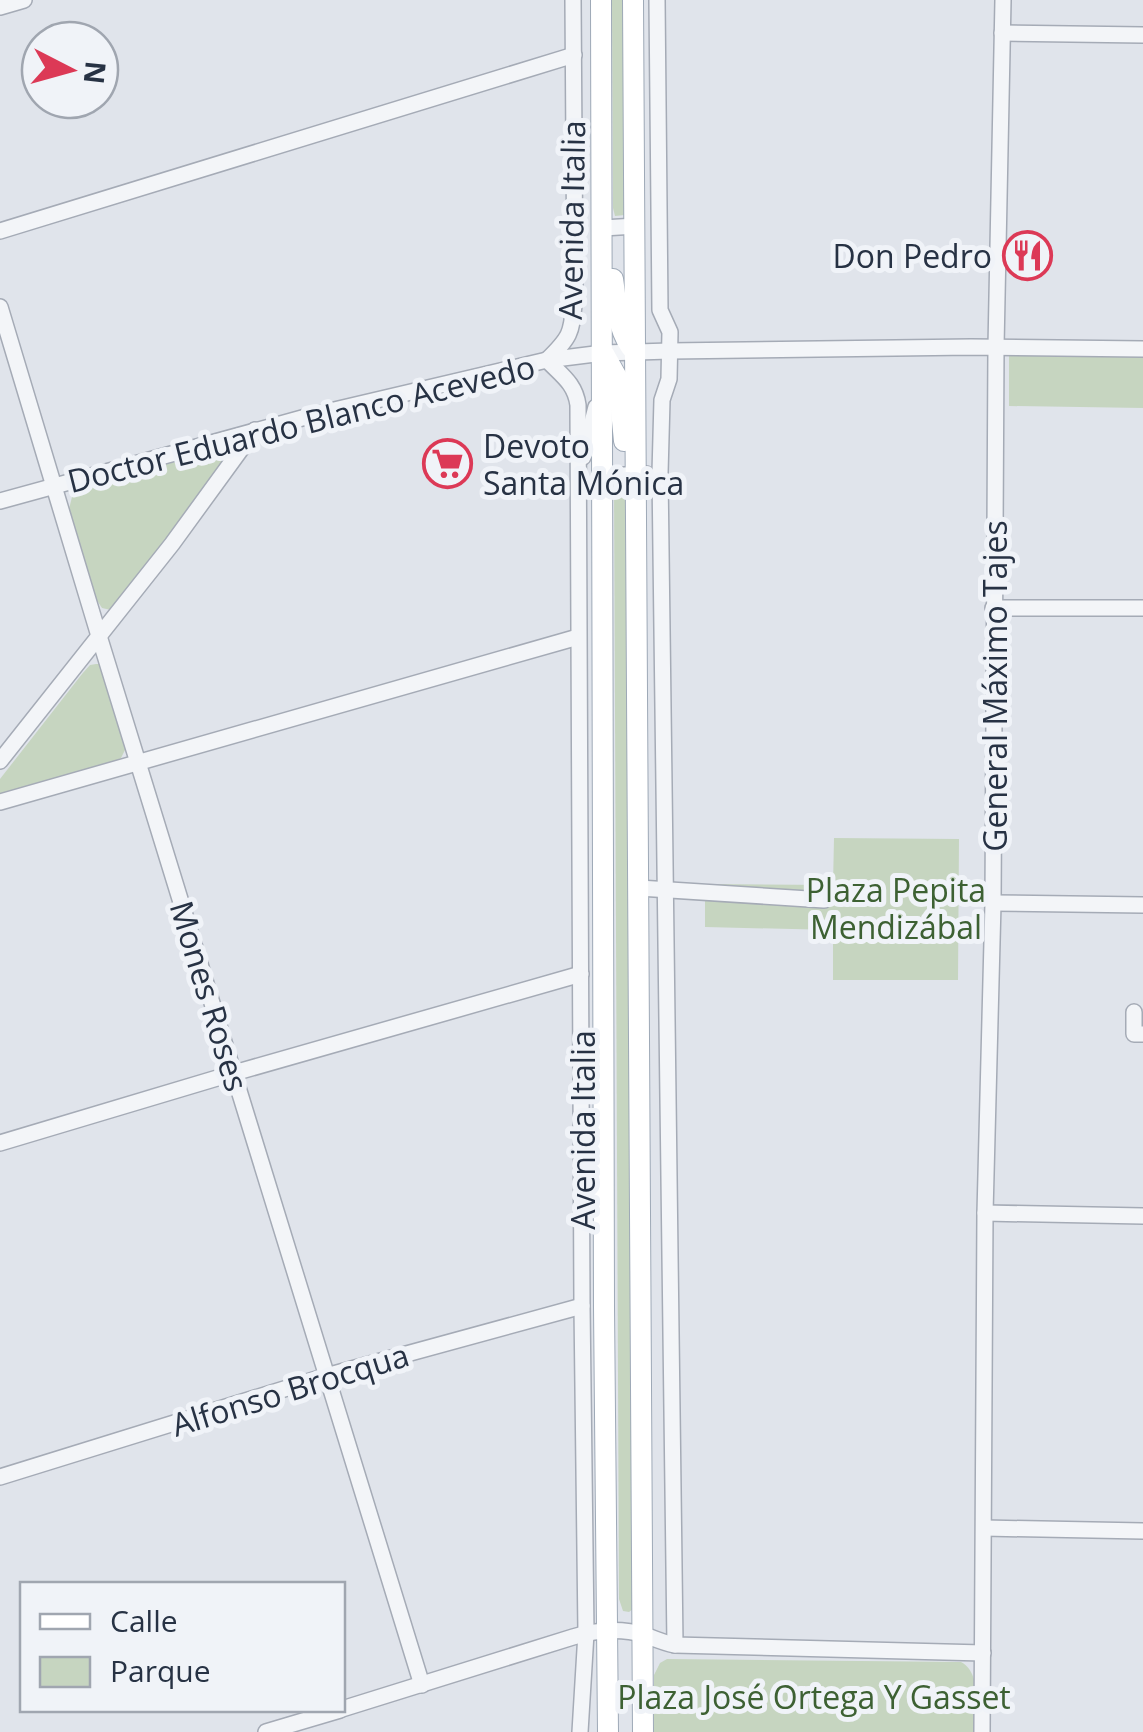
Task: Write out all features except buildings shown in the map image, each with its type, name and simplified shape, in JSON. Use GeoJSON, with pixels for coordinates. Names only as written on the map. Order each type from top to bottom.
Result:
{"type":"FeatureCollection","features":[{"type":"Feature","properties":{"kind":"main road","name":"Avenida Italia"},"geometry":{"type":"LineString","coordinates":[[601,0],[604,1307],[597,1632],[608,1691],[608,1732]]}},
{"type":"Feature","properties":{"kind":"main road","name":"Avenida Italia"},"geometry":{"type":"LineString","coordinates":[[633,0],[644,1732]]}},
{"type":"Feature","properties":{"kind":"main road"},"geometry":{"type":"LineString","coordinates":[[603,228],[621,331],[636,352]]}},
{"type":"Feature","properties":{"kind":"main road"},"geometry":{"type":"LineString","coordinates":[[603,353],[618,378],[628,460],[636,474]]}},
{"type":"Feature","properties":{"kind":"street"},"geometry":{"type":"LineString","coordinates":[[0,7],[24,0]]}},
{"type":"Feature","properties":{"kind":"street","name":"Avenida Italia"},"geometry":{"type":"LineString","coordinates":[[573,0],[575,295],[572,326],[566,341],[547,360],[576,394],[582,1306],[597,1632],[580,1732]]}},
{"type":"Feature","properties":{"kind":"street"},"geometry":{"type":"LineString","coordinates":[[657,0],[660,310],[670,332],[669,378],[662,400],[660,474],[675,1645]]}},
{"type":"Feature","properties":{"kind":"street","name":"General Máximo Tajes"},"geometry":{"type":"LineString","coordinates":[[982,1732],[1003,0]]}},
{"type":"Feature","properties":{"kind":"street"},"geometry":{"type":"LineString","coordinates":[[1002,32],[1143,35]]}},
{"type":"Feature","properties":{"kind":"street"},"geometry":{"type":"LineString","coordinates":[[0,231],[574,55]]}},
{"type":"Feature","properties":{"kind":"street","name":"Avenida Italia"},"geometry":{"type":"LineString","coordinates":[[603,228],[636,226]]}},
{"type":"Feature","properties":{"kind":"street","name":"Mones Roses"},"geometry":{"type":"LineString","coordinates":[[0,308],[422,1685]]}},
{"type":"Feature","properties":{"kind":"street","name":"Doctor Eduardo Blanco Acevedo"},"geometry":{"type":"LineString","coordinates":[[0,501],[312,414],[547,360],[670,351],[1143,349]]}},
{"type":"Feature","properties":{"kind":"street","name":"Avenida Italia"},"geometry":{"type":"LineString","coordinates":[[577,480],[603,384]]}},
{"type":"Feature","properties":{"kind":"street"},"geometry":{"type":"LineString","coordinates":[[0,760],[172,544],[255,430]]}},
{"type":"Feature","properties":{"kind":"street"},"geometry":{"type":"LineString","coordinates":[[603,476],[660,474]]}},
{"type":"Feature","properties":{"kind":"street"},"geometry":{"type":"LineString","coordinates":[[577,528],[604,528]]}},
{"type":"Feature","properties":{"kind":"street"},"geometry":{"type":"LineString","coordinates":[[637,567],[661,566]]}},
{"type":"Feature","properties":{"kind":"street"},"geometry":{"type":"LineString","coordinates":[[993,608],[1143,608]]}},
{"type":"Feature","properties":{"kind":"street"},"geometry":{"type":"LineString","coordinates":[[0,802],[578,636]]}},
{"type":"Feature","properties":{"kind":"street"},"geometry":{"type":"LineString","coordinates":[[639,888],[824,900]]}},
{"type":"Feature","properties":{"kind":"street"},"geometry":{"type":"LineString","coordinates":[[993,903],[1143,906]]}},
{"type":"Feature","properties":{"kind":"street"},"geometry":{"type":"LineString","coordinates":[[0,1144],[581,974]]}},
{"type":"Feature","properties":{"kind":"street"},"geometry":{"type":"LineString","coordinates":[[1134,1012],[1134,1034],[1143,1034]]}},
{"type":"Feature","properties":{"kind":"street"},"geometry":{"type":"LineString","coordinates":[[986,1213],[1143,1216]]}},
{"type":"Feature","properties":{"kind":"street","name":"Alfonso Brocqua"},"geometry":{"type":"LineString","coordinates":[[0,1477],[326,1376],[582,1306]]}},
{"type":"Feature","properties":{"kind":"street"},"geometry":{"type":"LineString","coordinates":[[984,1528],[1143,1531]]}},
{"type":"Feature","properties":{"kind":"street"},"geometry":{"type":"LineString","coordinates":[[345,1708],[597,1632],[644,1635],[675,1645],[983,1653]]}},
{"type":"Feature","properties":{"kind":"street"},"geometry":{"type":"LineString","coordinates":[[608,1691],[643,1691]]}},
{"type":"Feature","properties":{"kind":"street"},"geometry":{"type":"LineString","coordinates":[[266,1732],[331,1712]]}},
{"type":"Feature","properties":{"kind":"green space"},"geometry":{"type":"Polygon","coordinates":[[[612,0],[627,0],[625,215],[615,216],[613,208],[612,0]]]}},
{"type":"Feature","properties":{"kind":"green space"},"geometry":{"type":"Polygon","coordinates":[[[1009,354],[1143,356],[1143,408],[1009,406],[1009,354]]]}},
{"type":"Feature","properties":{"kind":"green space"},"geometry":{"type":"Polygon","coordinates":[[[233,444],[216,475],[111,610],[102,608],[94,596],[69,509],[73,493],[233,444]]]}},
{"type":"Feature","properties":{"kind":"green space"},"geometry":{"type":"Polygon","coordinates":[[[618,484],[627,486],[633,1609],[629,1612],[623,1611],[619,1599],[614,491],[618,484]]]}},
{"type":"Feature","properties":{"kind":"green space"},"geometry":{"type":"Polygon","coordinates":[[[100,664],[126,748],[121,758],[0,799],[0,779],[82,674],[90,665],[100,664]]]}},
{"type":"Feature","properties":{"kind":"green space","name":"Plaza Pepita Mendizábal"},"geometry":{"type":"Polygon","coordinates":[[[834,838],[959,839],[958,980],[833,980],[833,930],[705,927],[705,884],[833,885],[834,838]]]}},
{"type":"Feature","properties":{"kind":"green space","name":"Plaza José Ortega Y Gasset"},"geometry":{"type":"Polygon","coordinates":[[[667,1659],[961,1662],[975,1684],[974,1732],[654,1732],[654,1675],[667,1659]]]}},
{"type":"Feature","properties":{"kind":"place","name":"Don Pedro"},"geometry":{"type":"Point","coordinates":[1027,255]}},
{"type":"Feature","properties":{"kind":"place","name":"Devoto Santa Mónica"},"geometry":{"type":"Point","coordinates":[448,463]}}]}
